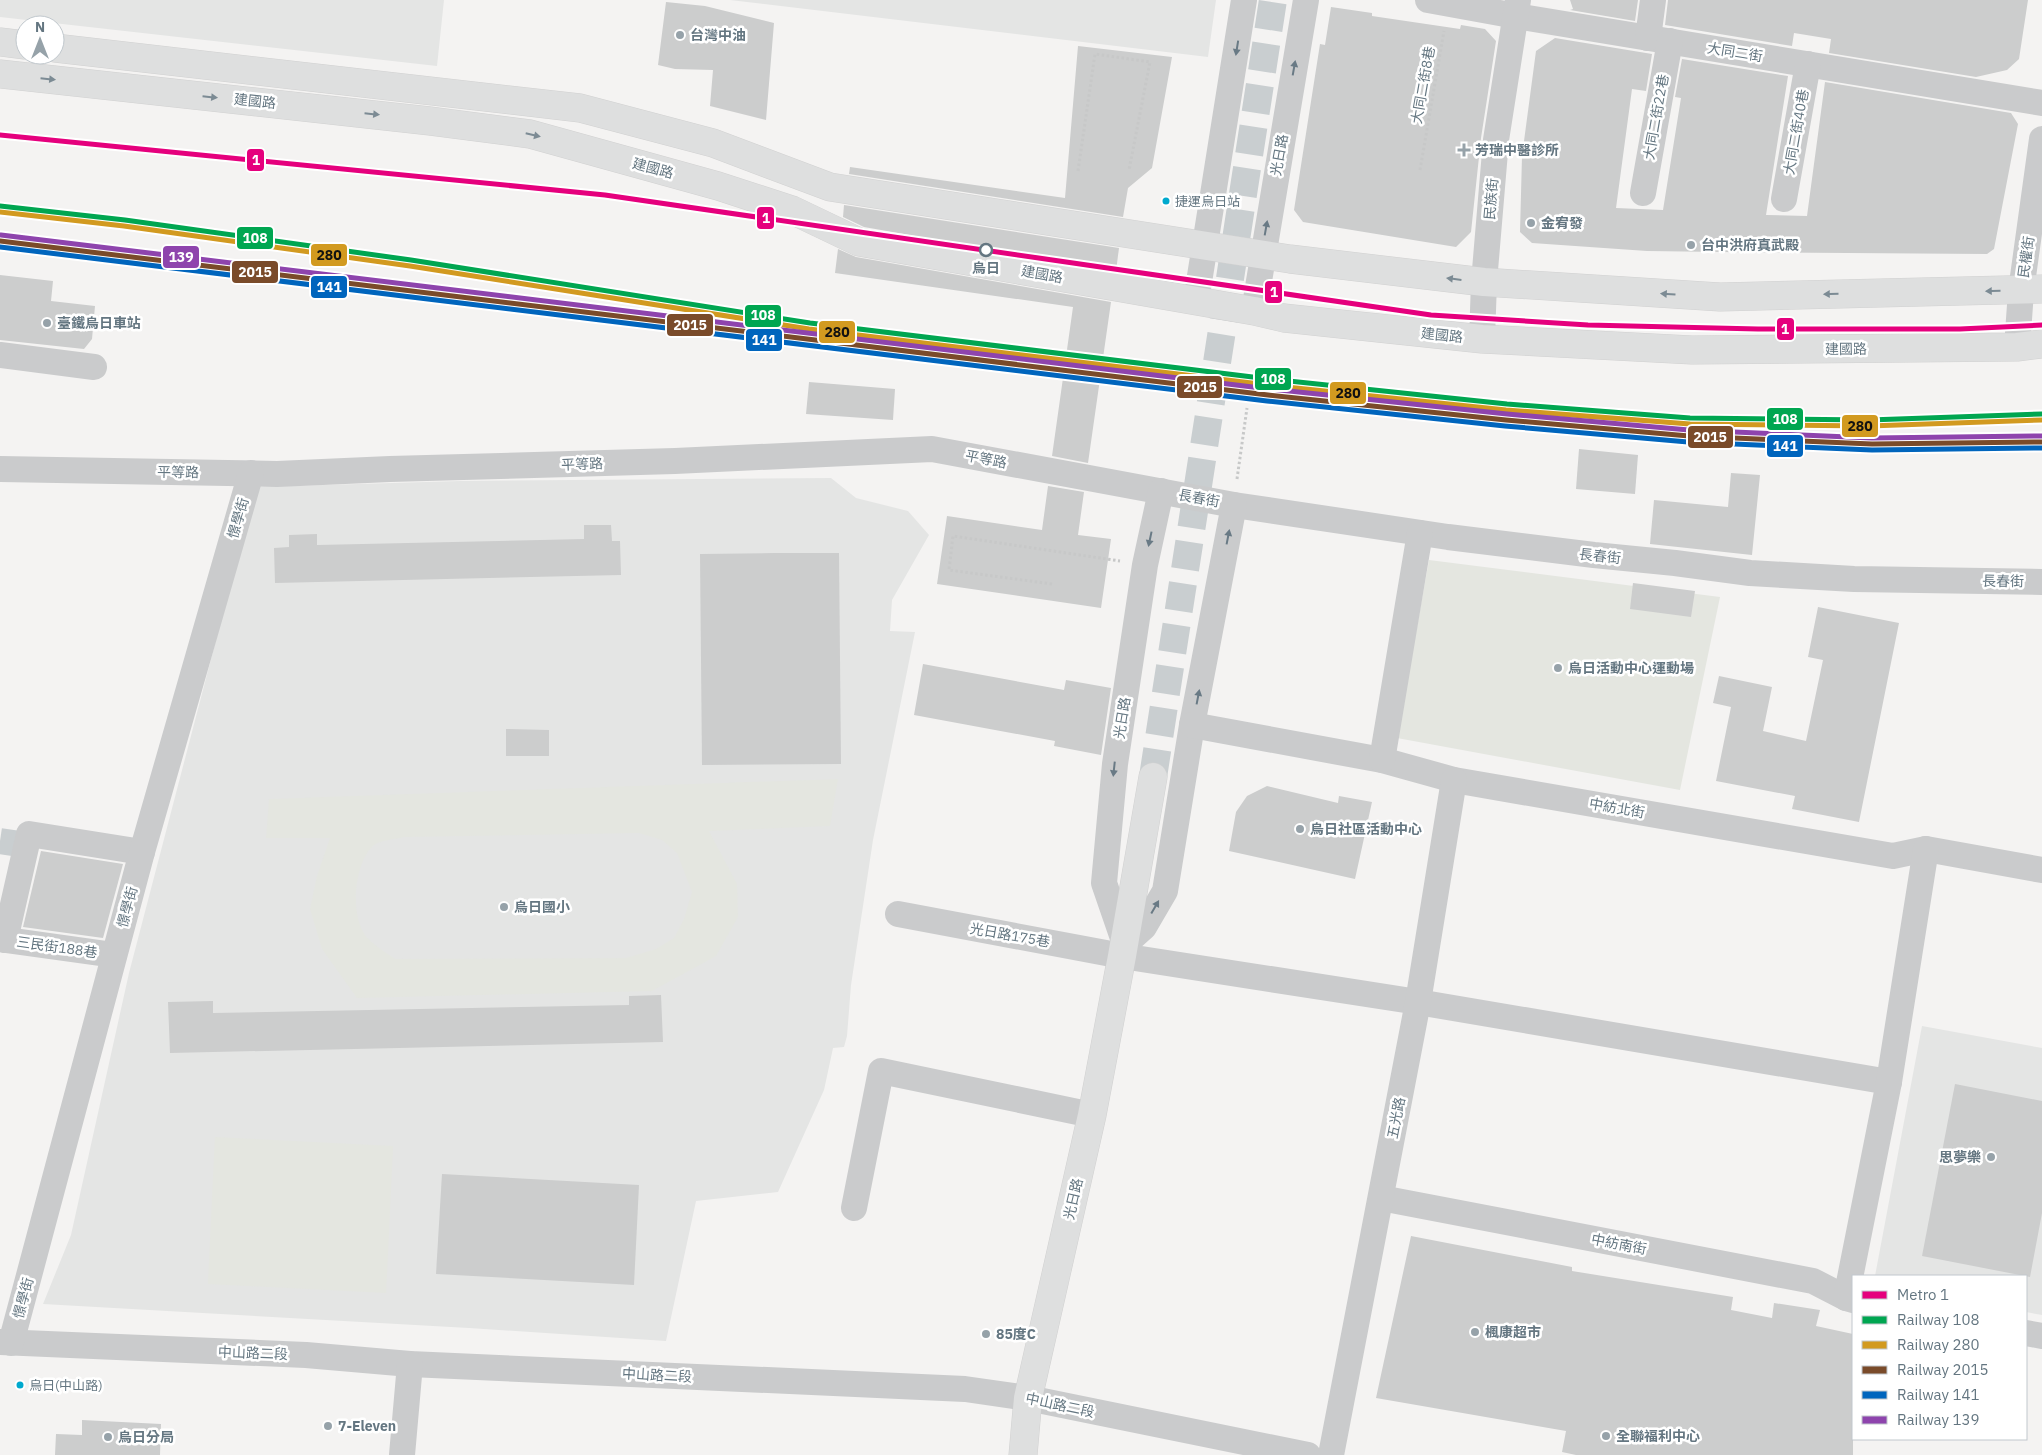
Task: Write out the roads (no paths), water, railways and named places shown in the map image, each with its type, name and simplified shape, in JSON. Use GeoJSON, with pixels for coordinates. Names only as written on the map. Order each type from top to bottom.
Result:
{"type":"FeatureCollection","features":[{"type":"Feature","properties":{"kind":"main road"},"geometry":{"type":"LineString","coordinates":[[0,42],[15,44]]}},
{"type":"Feature","properties":{"kind":"main road"},"geometry":{"type":"LineString","coordinates":[[65,49],[580,108],[713,143],[830,186],[1262,254],[1484,282],[1720,297],[2031,290]]}},
{"type":"Feature","properties":{"kind":"main road","name":"建國路"},"geometry":{"type":"LineString","coordinates":[[0,74],[430,120],[530,134],[718,186],[792,210],[859,242],[1254,311],[1284,318],[1482,339],[1692,350],[2030,346]]}},
{"type":"Feature","properties":{"kind":"main road","name":"光日路"},"geometry":{"type":"LineString","coordinates":[[1023,1455],[1028,1398],[1092,1115],[1124,950],[1153,777]]}},
{"type":"Feature","properties":{"kind":"street"},"geometry":{"type":"LineString","coordinates":[[1196,302],[1244,0]]}},
{"type":"Feature","properties":{"kind":"street","name":"光日路"},"geometry":{"type":"LineString","coordinates":[[1254,311],[1262,254],[1306,0]]}},
{"type":"Feature","properties":{"kind":"street","name":"大同二街22巷"},"geometry":{"type":"LineString","coordinates":[[1643,193],[1659,39],[1653,0]]}},
{"type":"Feature","properties":{"kind":"street","name":"大同二街"},"geometry":{"type":"LineString","coordinates":[[1438,2],[1517,8],[1659,39],[2042,103]]}},
{"type":"Feature","properties":{"kind":"street","name":"民族街"},"geometry":{"type":"LineString","coordinates":[[1482,339],[1484,282],[1496,140],[1517,8]]}},
{"type":"Feature","properties":{"kind":"street","name":"大同二街40巷"},"geometry":{"type":"LineString","coordinates":[[1784,199],[1808,64]]}},
{"type":"Feature","properties":{"kind":"street","name":"民權街"},"geometry":{"type":"LineString","coordinates":[[2030,346],[2031,290],[2042,139]]}},
{"type":"Feature","properties":{"kind":"street"},"geometry":{"type":"LineString","coordinates":[[0,355],[94,366]]}},
{"type":"Feature","properties":{"kind":"street","name":"平等路"},"geometry":{"type":"LineString","coordinates":[[0,469],[277,474],[390,468],[657,461],[932,448],[1160,491]]}},
{"type":"Feature","properties":{"kind":"street","name":"憬學街"},"geometry":{"type":"LineString","coordinates":[[5,1343],[250,473]]}},
{"type":"Feature","properties":{"kind":"street","name":"光日路"},"geometry":{"type":"LineString","coordinates":[[1124,950],[1104,883],[1116,755],[1145,565],[1160,491]]}},
{"type":"Feature","properties":{"kind":"street","name":"長春街"},"geometry":{"type":"LineString","coordinates":[[1160,491],[1234,505],[1420,533],[1750,573],[1854,579],[2042,582]]}},
{"type":"Feature","properties":{"kind":"street"},"geometry":{"type":"LineString","coordinates":[[1124,950],[1144,927],[1165,890],[1192,725],[1234,505]]}},
{"type":"Feature","properties":{"kind":"street"},"geometry":{"type":"LineString","coordinates":[[1382,760],[1420,533]]}},
{"type":"Feature","properties":{"kind":"street","name":"中紡北街"},"geometry":{"type":"LineString","coordinates":[[1192,725],[1382,760],[1454,780],[1893,856],[1926,849],[2042,870]]}},
{"type":"Feature","properties":{"kind":"street","name":"五光路"},"geometry":{"type":"LineString","coordinates":[[1330,1455],[1418,1002],[1454,780]]}},
{"type":"Feature","properties":{"kind":"street"},"geometry":{"type":"LineString","coordinates":[[2,939],[29,834],[142,852]]}},
{"type":"Feature","properties":{"kind":"street"},"geometry":{"type":"LineString","coordinates":[[1854,1275],[1889,1082],[1926,849]]}},
{"type":"Feature","properties":{"kind":"street","name":"光日路175巷"},"geometry":{"type":"LineString","coordinates":[[898,914],[1124,950],[1889,1082]]}},
{"type":"Feature","properties":{"kind":"street","name":"三民街188巷"},"geometry":{"type":"LineString","coordinates":[[2,939],[114,955]]}},
{"type":"Feature","properties":{"kind":"street"},"geometry":{"type":"LineString","coordinates":[[854,1208],[881,1070],[1092,1115]]}},
{"type":"Feature","properties":{"kind":"street","name":"中紡南街"},"geometry":{"type":"LineString","coordinates":[[1381,1198],[1813,1281],[1850,1299]]}},
{"type":"Feature","properties":{"kind":"street"},"geometry":{"type":"LineString","coordinates":[[2027,1333],[2042,1336]]}},
{"type":"Feature","properties":{"kind":"street","name":"中山路二段"},"geometry":{"type":"LineString","coordinates":[[5,1343],[306,1355],[410,1364],[965,1389],[1028,1398],[1279,1453],[1308,1455]]}},
{"type":"Feature","properties":{"kind":"street"},"geometry":{"type":"LineString","coordinates":[[402,1455],[410,1364]]}},
{"type":"Feature","properties":{"kind":"tunnel"},"geometry":{"type":"LineString","coordinates":[[1153,777],[1273,0]]}},
{"type":"Feature","properties":{"kind":"tunnel"},"geometry":{"type":"LineString","coordinates":[[0,841],[27,845]]}},
{"type":"Feature","properties":{"kind":"metro line","name":"1"},"geometry":{"type":"LineString","coordinates":[[0,135],[605,195],[1431,315],[1588,325],[1758,329],[1960,329],[2042,325]]}},
{"type":"Feature","properties":{"kind":"rail line","name":"108"},"geometry":{"type":"LineString","coordinates":[[0,206],[125,220],[411,260],[810,323],[1269,379],[1507,404],[1690,418],[1869,420],[2042,414]]}},
{"type":"Feature","properties":{"kind":"rail line","name":"280"},"geometry":{"type":"LineString","coordinates":[[0,212],[124,226],[410,266],[809,329],[1268,385],[1506,410],[1690,424],[1869,426],[2042,420]]}},
{"type":"Feature","properties":{"kind":"rail line","name":"139"},"geometry":{"type":"LineString","coordinates":[[1,235],[1269,389],[1507,414],[1689,430],[1872,438],[2042,436]]}},
{"type":"Feature","properties":{"kind":"rail line","name":"2015"},"geometry":{"type":"LineString","coordinates":[[0,241],[1268,395],[1506,420],[1689,436],[1872,444],[2042,442]]}},
{"type":"Feature","properties":{"kind":"rail line","name":"141"},"geometry":{"type":"LineString","coordinates":[[0,247],[1267,401],[1505,426],[1688,442],[1872,450],[2042,448]]}},
{"type":"Feature","properties":{"kind":"place","name":"台灣中油"},"geometry":{"type":"Point","coordinates":[680,35]}},
{"type":"Feature","properties":{"kind":"place","name":"芳瑞中醫診所"},"geometry":{"type":"Point","coordinates":[1464,150]}},
{"type":"Feature","properties":{"kind":"place","name":"捷運烏日站"},"geometry":{"type":"Point","coordinates":[1166,201]}},
{"type":"Feature","properties":{"kind":"place","name":"金宥發"},"geometry":{"type":"Point","coordinates":[1531,223]}},
{"type":"Feature","properties":{"kind":"place","name":"台中洪府真武殿"},"geometry":{"type":"Point","coordinates":[1691,245]}},
{"type":"Feature","properties":{"kind":"place","name":"烏日"},"geometry":{"type":"Point","coordinates":[986,250]}},
{"type":"Feature","properties":{"kind":"place","name":"臺鐵烏日車站"},"geometry":{"type":"Point","coordinates":[47,323]}},
{"type":"Feature","properties":{"kind":"place","name":"烏日活動中心運動場"},"geometry":{"type":"Point","coordinates":[1558,668]}},
{"type":"Feature","properties":{"kind":"place","name":"烏日社區活動中心"},"geometry":{"type":"Point","coordinates":[1300,829]}},
{"type":"Feature","properties":{"kind":"place","name":"烏日國小"},"geometry":{"type":"Point","coordinates":[504,907]}},
{"type":"Feature","properties":{"kind":"place","name":"思夢樂"},"geometry":{"type":"Point","coordinates":[1991,1157]}},
{"type":"Feature","properties":{"kind":"place","name":"楓康超市"},"geometry":{"type":"Point","coordinates":[1475,1332]}},
{"type":"Feature","properties":{"kind":"place","name":"85度C"},"geometry":{"type":"Point","coordinates":[986,1334]}},
{"type":"Feature","properties":{"kind":"place","name":"烏日(中山路)"},"geometry":{"type":"Point","coordinates":[20,1385]}},
{"type":"Feature","properties":{"kind":"place","name":"7-Eleven"},"geometry":{"type":"Point","coordinates":[328,1426]}},
{"type":"Feature","properties":{"kind":"place","name":"全聯福利中心"},"geometry":{"type":"Point","coordinates":[1606,1436]}},
{"type":"Feature","properties":{"kind":"place","name":"烏日分局"},"geometry":{"type":"Point","coordinates":[108,1437]}}]}
